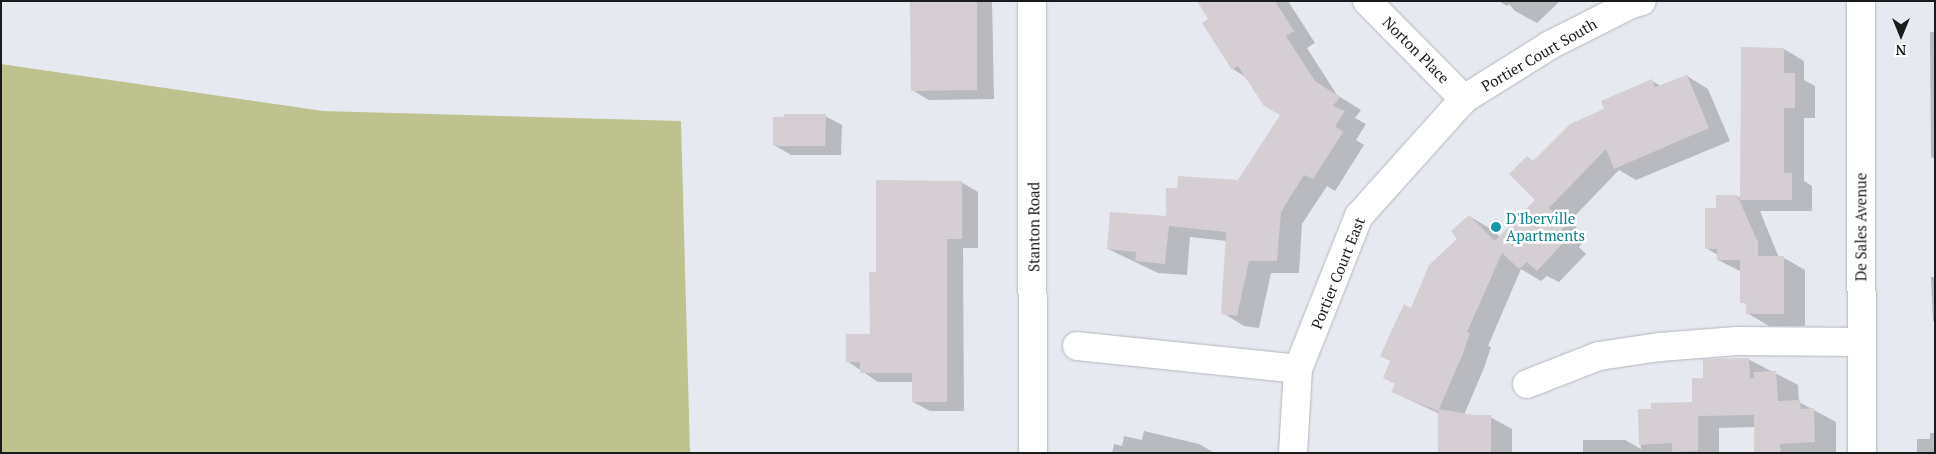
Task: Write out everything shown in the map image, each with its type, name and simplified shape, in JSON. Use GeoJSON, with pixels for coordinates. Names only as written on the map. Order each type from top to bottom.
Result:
{"type":"FeatureCollection","features":[{"type":"Feature","properties":{"kind":"street","name":"Stanton Road"},"geometry":{"type":"LineString","coordinates":[[1032,1],[1033,453]]}},
{"type":"Feature","properties":{"kind":"street","name":"Norton Place"},"geometry":{"type":"LineString","coordinates":[[1366,1],[1464,99]]}},
{"type":"Feature","properties":{"kind":"street","name":"Portier Court South"},"geometry":{"type":"LineString","coordinates":[[1464,99],[1550,45],[1631,4],[1642,1]]}},
{"type":"Feature","properties":{"kind":"street","name":"De Sales Avenue"},"geometry":{"type":"LineString","coordinates":[[1861,1],[1862,453]]}},
{"type":"Feature","properties":{"kind":"street","name":"Portier Court East"},"geometry":{"type":"LineString","coordinates":[[1293,453],[1298,369],[1359,216],[1464,99]]}},
{"type":"Feature","properties":{"kind":"street"},"geometry":{"type":"LineString","coordinates":[[1527,384],[1599,356],[1660,347],[1737,341],[1862,342]]}},
{"type":"Feature","properties":{"kind":"street"},"geometry":{"type":"LineString","coordinates":[[1076,346],[1298,369]]}},
{"type":"Feature","properties":{"kind":"green space"},"geometry":{"type":"Polygon","coordinates":[[[1,64],[323,111],[681,121],[690,453],[1,453],[1,64]]]}},
{"type":"Feature","properties":{"kind":"building"},"geometry":{"type":"Polygon","coordinates":[[[910,1],[977,1],[977,90],[911,91],[910,1]]]}},
{"type":"Feature","properties":{"kind":"building"},"geometry":{"type":"Polygon","coordinates":[[[1197,1],[1275,1],[1294,31],[1286,36],[1315,81],[1340,97],[1333,106],[1345,111],[1335,126],[1343,132],[1313,179],[1304,175],[1281,212],[1277,261],[1249,261],[1237,316],[1221,314],[1226,232],[1169,226],[1165,264],[1135,261],[1136,252],[1107,249],[1110,212],[1166,216],[1166,188],[1177,188],[1178,176],[1238,180],[1280,115],[1264,106],[1238,66],[1232,70],[1202,23],[1208,19],[1197,1]]]}},
{"type":"Feature","properties":{"kind":"building"},"geometry":{"type":"Polygon","coordinates":[[[1741,47],[1784,48],[1784,73],[1795,73],[1795,108],[1784,108],[1784,173],[1792,173],[1792,200],[1740,200],[1741,47]]]}},
{"type":"Feature","properties":{"kind":"building"},"geometry":{"type":"Polygon","coordinates":[[[1687,75],[1709,128],[1614,169],[1606,149],[1549,208],[1566,225],[1558,234],[1565,241],[1537,271],[1527,262],[1519,269],[1502,253],[1467,332],[1470,333],[1462,356],[1439,409],[1474,415],[1491,415],[1491,453],[1438,453],[1438,411],[1391,392],[1395,384],[1383,378],[1390,361],[1380,356],[1404,304],[1411,308],[1429,265],[1457,239],[1451,231],[1469,215],[1495,241],[1535,200],[1509,174],[1527,156],[1533,161],[1570,124],[1604,109],[1601,101],[1652,79],[1655,87],[1687,75]]]}},
{"type":"Feature","properties":{"kind":"building"},"geometry":{"type":"Polygon","coordinates":[[[784,114],[826,114],[825,146],[773,146],[773,117],[784,117],[784,114]]]}},
{"type":"Feature","properties":{"kind":"building"},"geometry":{"type":"Polygon","coordinates":[[[876,180],[962,181],[962,239],[947,239],[947,402],[912,402],[912,373],[860,373],[860,362],[846,362],[846,334],[870,334],[869,272],[876,272],[876,180]]]}},
{"type":"Feature","properties":{"kind":"building"},"geometry":{"type":"Polygon","coordinates":[[[1716,195],[1737,195],[1758,242],[1758,256],[1784,256],[1784,314],[1746,314],[1746,303],[1740,303],[1740,260],[1717,260],[1717,249],[1705,249],[1705,208],[1716,208],[1716,195]]]}},
{"type":"Feature","properties":{"kind":"building"},"geometry":{"type":"Polygon","coordinates":[[[1749,358],[1750,378],[1754,378],[1754,372],[1776,371],[1778,401],[1800,400],[1801,409],[1814,408],[1815,442],[1780,444],[1781,453],[1754,453],[1754,415],[1698,416],[1698,451],[1672,452],[1672,443],[1639,445],[1638,409],[1651,409],[1651,403],[1692,402],[1692,378],[1703,378],[1703,359],[1749,358]]]}},
{"type":"Feature","properties":{"kind":"place","name":"D'Iberville Apartments"},"geometry":{"type":"Point","coordinates":[1496,227]}}]}
